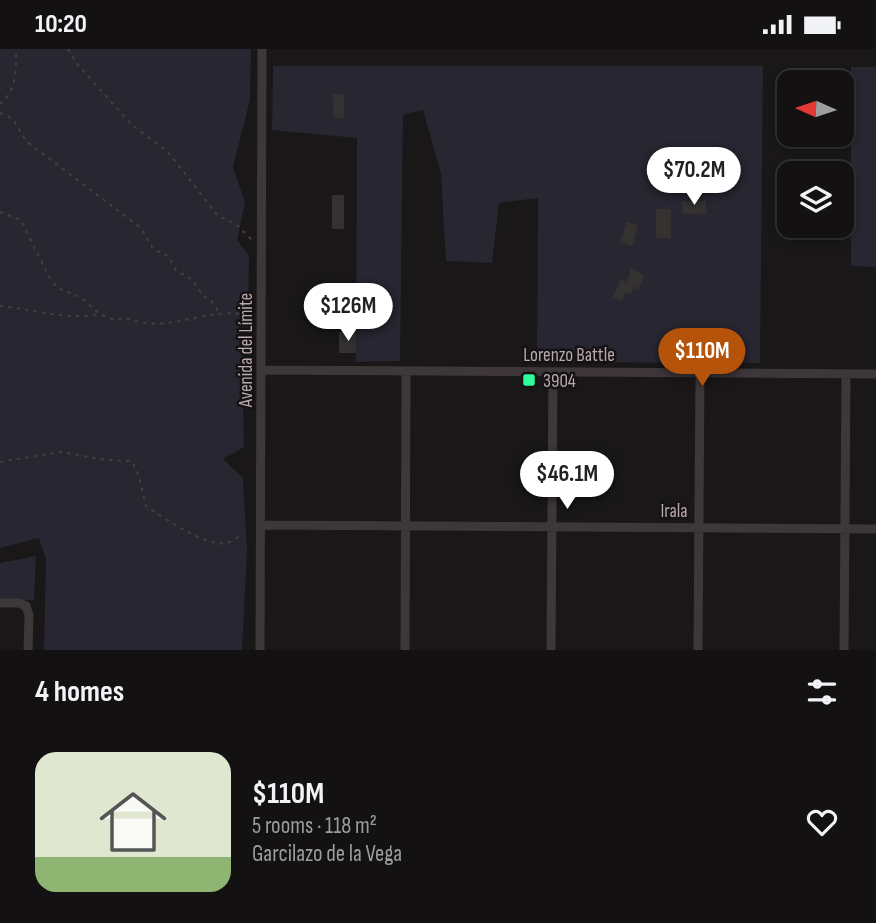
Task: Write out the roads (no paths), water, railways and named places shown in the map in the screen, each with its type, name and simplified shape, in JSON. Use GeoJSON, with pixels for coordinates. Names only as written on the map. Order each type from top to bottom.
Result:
{"type":"FeatureCollection","features":[{"type":"Feature","properties":{"kind":"street","name":"Avenida del Límite"},"geometry":{"type":"LineString","coordinates":[[260,650],[262,49]]}},
{"type":"Feature","properties":{"kind":"street","name":"Lorenzo Battle"},"geometry":{"type":"LineString","coordinates":[[262,370],[876,374]]}},
{"type":"Feature","properties":{"kind":"street"},"geometry":{"type":"LineString","coordinates":[[405,650],[406,371]]}},
{"type":"Feature","properties":{"kind":"street"},"geometry":{"type":"LineString","coordinates":[[551,650],[553,372]]}},
{"type":"Feature","properties":{"kind":"street"},"geometry":{"type":"LineString","coordinates":[[698,650],[700,373]]}},
{"type":"Feature","properties":{"kind":"street"},"geometry":{"type":"LineString","coordinates":[[844,650],[846,374]]}},
{"type":"Feature","properties":{"kind":"street","name":"Irala"},"geometry":{"type":"LineString","coordinates":[[262,525],[876,529]]}},
{"type":"Feature","properties":{"kind":"street"},"geometry":{"type":"LineString","coordinates":[[0,603],[19,603],[26,606],[29,615],[28,650]]}},
{"type":"Feature","properties":{"kind":"place","name":"3904"},"geometry":{"type":"Point","coordinates":[529,380]}}]}
